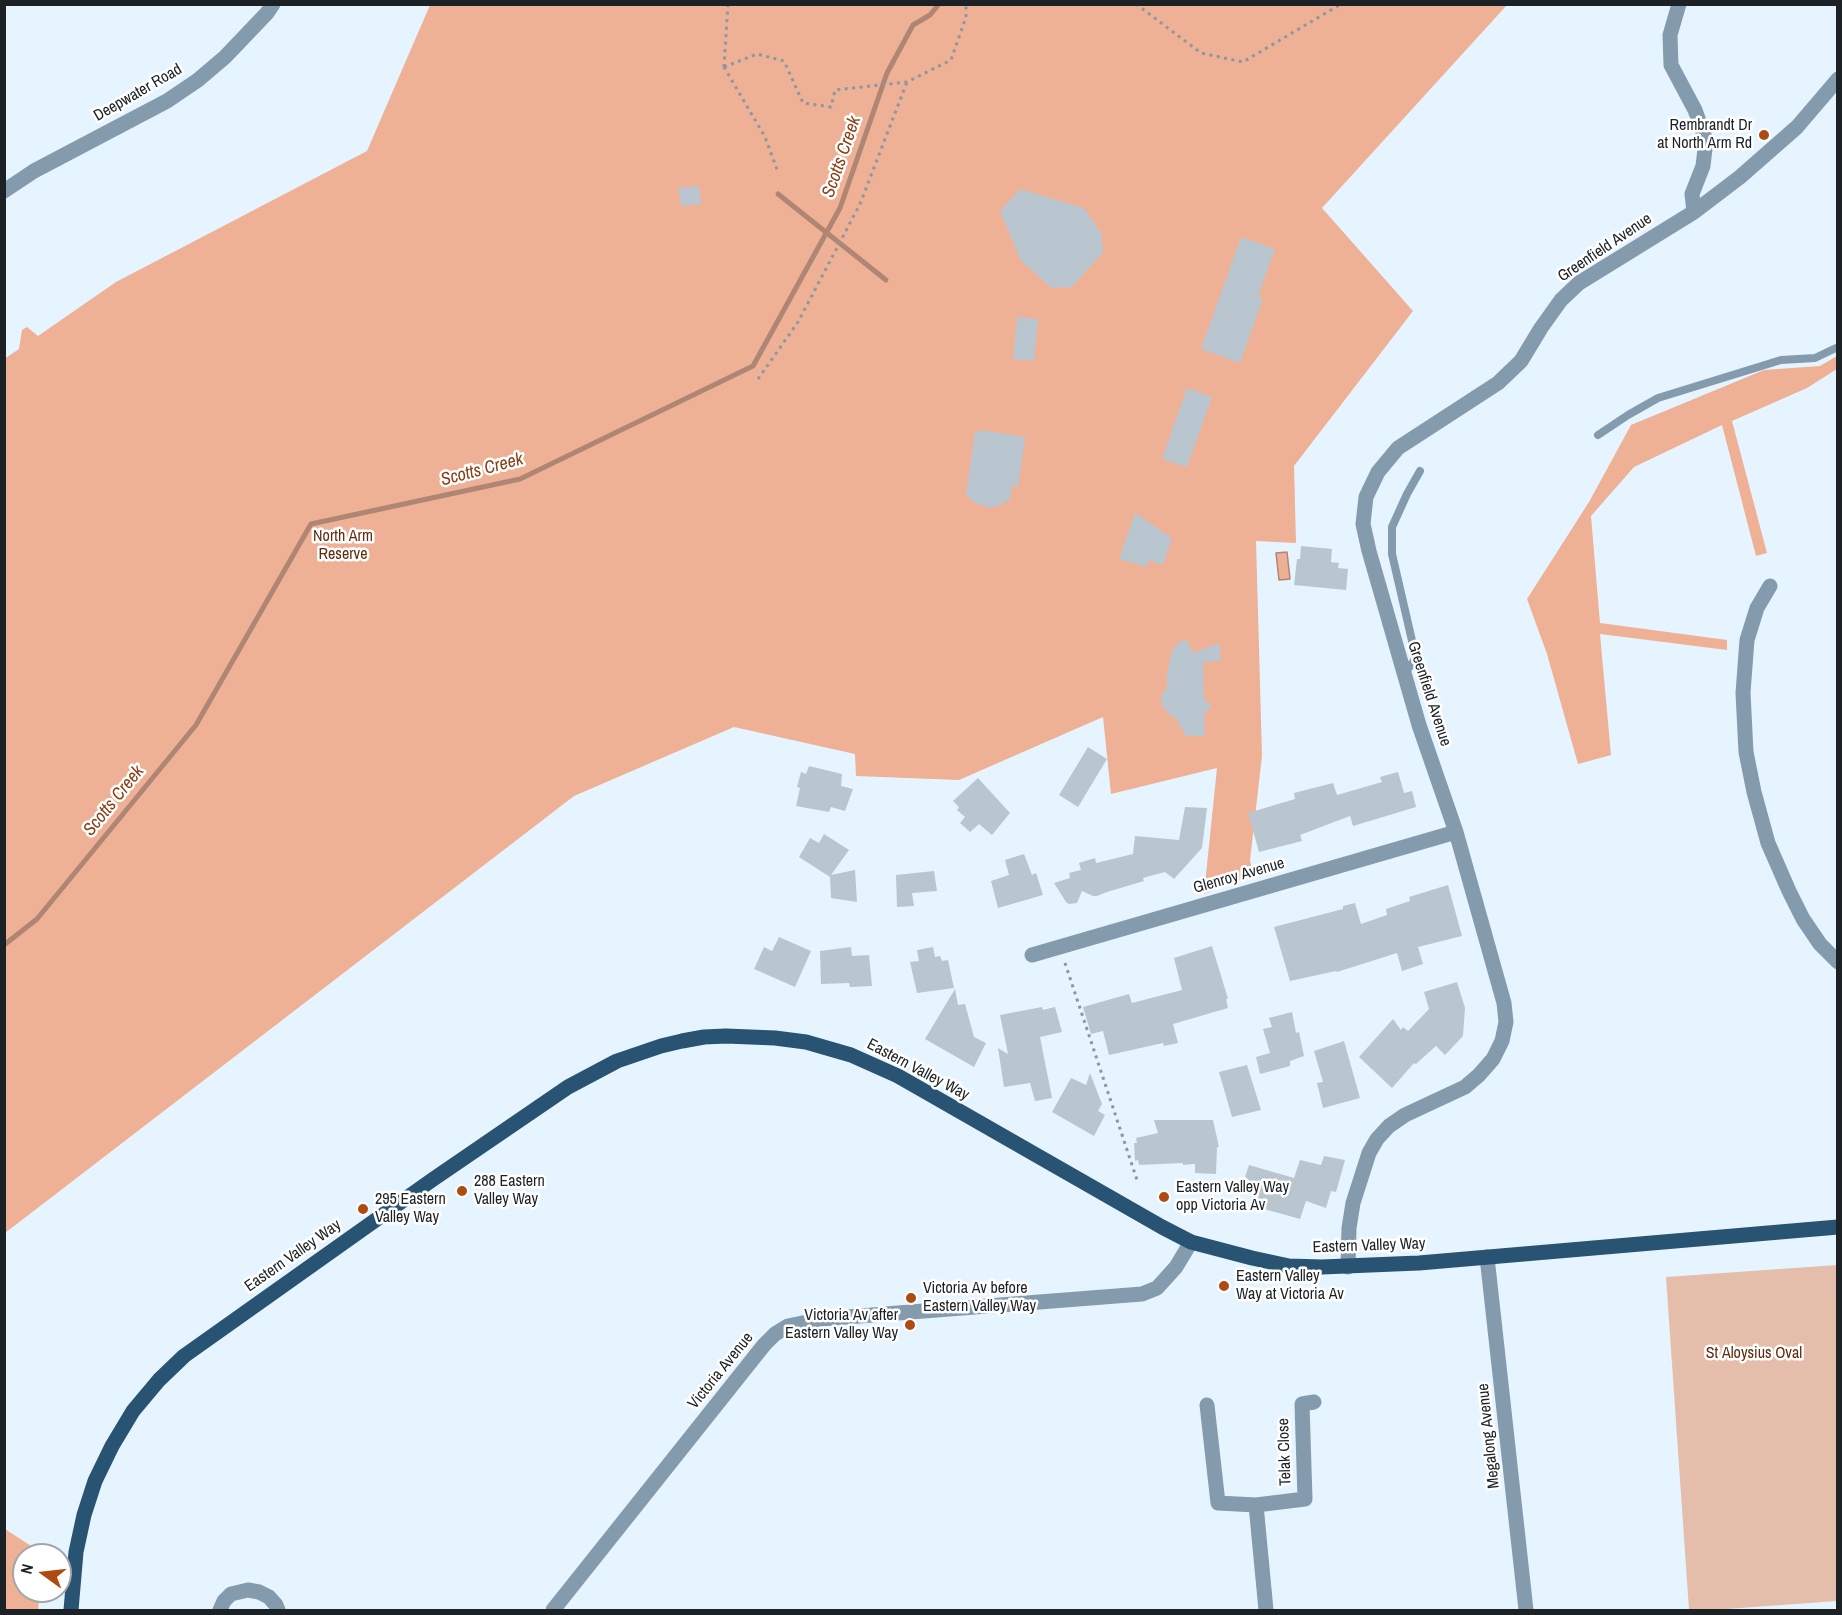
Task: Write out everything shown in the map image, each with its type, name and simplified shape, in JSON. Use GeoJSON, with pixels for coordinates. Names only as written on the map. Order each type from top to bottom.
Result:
{"type":"FeatureCollection","features":[{"type":"Feature","properties":{"kind":"main road","name":"Eastern Valley Way"},"geometry":{"type":"LineString","coordinates":[[71,1611],[76,1552],[84,1515],[95,1481],[133,1411],[159,1380],[184,1356],[540,1105],[594,1072],[661,1046],[704,1037],[750,1036],[806,1042],[851,1055],[898,1076],[1191,1242],[1289,1266],[1348,1267],[1838,1227]]}},
{"type":"Feature","properties":{"kind":"street","name":"Deepwater Road"},"geometry":{"type":"LineString","coordinates":[[4,191],[34,171],[175,96],[225,57],[273,4]]}},
{"type":"Feature","properties":{"kind":"street"},"geometry":{"type":"LineString","coordinates":[[1679,4],[1670,34],[1671,65],[1695,110],[1706,140],[1703,166],[1692,194],[1694,212]]}},
{"type":"Feature","properties":{"kind":"street","name":"Greenfield Avenue"},"geometry":{"type":"LineString","coordinates":[[1348,1267],[1349,1228],[1353,1203],[1369,1153],[1377,1139],[1389,1126],[1405,1115],[1465,1087],[1479,1075],[1493,1059],[1502,1041],[1506,1022],[1504,1003],[1456,832],[1419,725],[1369,551],[1364,524],[1366,497],[1378,472],[1398,448],[1498,383],[1521,361],[1561,300],[1579,283],[1694,212],[1740,177],[1797,127],[1838,79]]}},
{"type":"Feature","properties":{"kind":"street"},"geometry":{"type":"LineString","coordinates":[[1770,586],[1757,608],[1747,639],[1743,693],[1746,752],[1768,843],[1785,882],[1803,919],[1820,944],[1838,962]]}},
{"type":"Feature","properties":{"kind":"street","name":"Glenroy Avenue"},"geometry":{"type":"LineString","coordinates":[[1032,955],[1456,832]]}},
{"type":"Feature","properties":{"kind":"street","name":"Victoria Avenue"},"geometry":{"type":"LineString","coordinates":[[553,1611],[764,1346],[775,1334],[788,1326],[821,1319],[1142,1294],[1157,1288],[1176,1267],[1191,1242]]}},
{"type":"Feature","properties":{"kind":"street","name":"Megalong Avenue"},"geometry":{"type":"LineString","coordinates":[[1487,1257],[1526,1611]]}},
{"type":"Feature","properties":{"kind":"street","name":"Telak Close"},"geometry":{"type":"LineString","coordinates":[[1207,1405],[1218,1503],[1256,1505],[1305,1499],[1302,1404],[1314,1402]]}},
{"type":"Feature","properties":{"kind":"street"},"geometry":{"type":"LineString","coordinates":[[1256,1505],[1266,1611]]}},
{"type":"Feature","properties":{"kind":"street"},"geometry":{"type":"LineString","coordinates":[[220,1611],[224,1601],[231,1594],[248,1590],[260,1592],[269,1597],[278,1611]]}},
{"type":"Feature","properties":{"kind":"lane"},"geometry":{"type":"LineString","coordinates":[[1598,435],[1658,398],[1781,360],[1815,358],[1838,346]]}},
{"type":"Feature","properties":{"kind":"lane"},"geometry":{"type":"LineString","coordinates":[[1404,674],[1416,658],[1392,554],[1392,527],[1420,471]]}},
{"type":"Feature","properties":{"kind":"path"},"geometry":{"type":"LineString","coordinates":[[728,4],[724,67],[765,137],[778,172]]}},
{"type":"Feature","properties":{"kind":"path"},"geometry":{"type":"LineString","coordinates":[[724,67],[757,54],[784,61],[802,103],[831,107],[835,90],[907,82],[951,60],[966,17],[966,4]]}},
{"type":"Feature","properties":{"kind":"path"},"geometry":{"type":"LineString","coordinates":[[1136,4],[1201,53],[1243,62],[1341,4]]}},
{"type":"Feature","properties":{"kind":"path"},"geometry":{"type":"LineString","coordinates":[[758,379],[798,322],[860,204],[907,82]]}},
{"type":"Feature","properties":{"kind":"path"},"geometry":{"type":"LineString","coordinates":[[1060,947],[1138,1183]]}},
{"type":"Feature","properties":{"kind":"green space","name":"North Arm Reserve"},"geometry":{"type":"Polygon","coordinates":[[[430,5],[1507,5],[1322,208],[1413,311],[1294,466],[1296,543],[1256,541],[1262,756],[1250,860],[1253,875],[1204,894],[1217,768],[1111,794],[1103,717],[959,780],[856,776],[855,754],[734,727],[574,796],[5,1233],[4,359],[19,349],[22,330],[27,327],[38,336],[116,282],[367,151],[430,5]]]}},
{"type":"Feature","properties":{"kind":"green space"},"geometry":{"type":"Polygon","coordinates":[[[1837,356],[1837,369],[1807,388],[1732,421],[1767,553],[1756,556],[1722,425],[1634,467],[1591,516],[1600,623],[1727,640],[1727,650],[1600,634],[1611,755],[1578,764],[1547,654],[1527,599],[1589,502],[1631,425],[1764,370],[1820,366],[1837,356]]]}},
{"type":"Feature","properties":{"kind":"green space","name":"St Aloysius Oval"},"geometry":{"type":"Polygon","coordinates":[[[1837,1265],[1837,1601],[1689,1610],[1666,1277],[1837,1265]]]}},
{"type":"Feature","properties":{"kind":"green space"},"geometry":{"type":"Polygon","coordinates":[[[5,1529],[27,1543],[12,1543],[12,1603],[39,1603],[38,1610],[5,1610],[5,1529]]]}},
{"type":"Feature","properties":{"kind":"shaded area"},"geometry":{"type":"Polygon","coordinates":[[[1287,552],[1290,579],[1279,580],[1276,553],[1287,552]]]}},
{"type":"Feature","properties":{"kind":"building"},"geometry":{"type":"Polygon","coordinates":[[[699,186],[701,204],[681,206],[678,188],[699,186]]]}},
{"type":"Feature","properties":{"kind":"building"},"geometry":{"type":"Polygon","coordinates":[[[1020,189],[1084,208],[1101,233],[1103,252],[1072,287],[1052,288],[1021,261],[1000,211],[1020,189]]]}},
{"type":"Feature","properties":{"kind":"building"},"geometry":{"type":"Polygon","coordinates":[[[1241,237],[1275,249],[1258,296],[1263,298],[1240,363],[1201,349],[1241,237]]]}},
{"type":"Feature","properties":{"kind":"building"},"geometry":{"type":"Polygon","coordinates":[[[1017,317],[1038,319],[1034,361],[1013,359],[1017,317]]]}},
{"type":"Feature","properties":{"kind":"building"},"geometry":{"type":"Polygon","coordinates":[[[1187,388],[1212,397],[1187,467],[1162,459],[1187,388]]]}},
{"type":"Feature","properties":{"kind":"building"},"geometry":{"type":"Polygon","coordinates":[[[981,430],[1025,437],[1018,487],[1012,486],[1010,499],[992,508],[977,504],[966,495],[975,431],[981,432],[981,430]]]}},
{"type":"Feature","properties":{"kind":"building"},"geometry":{"type":"Polygon","coordinates":[[[1135,513],[1172,538],[1163,565],[1149,560],[1147,567],[1119,559],[1135,513]]]}},
{"type":"Feature","properties":{"kind":"building"},"geometry":{"type":"Polygon","coordinates":[[[1301,546],[1332,549],[1331,562],[1339,563],[1338,568],[1348,569],[1346,590],[1294,585],[1301,546]]]}},
{"type":"Feature","properties":{"kind":"building"},"geometry":{"type":"Polygon","coordinates":[[[1186,639],[1193,653],[1219,643],[1221,661],[1203,662],[1204,700],[1212,705],[1204,715],[1205,736],[1186,736],[1176,718],[1164,709],[1161,702],[1167,686],[1167,673],[1172,651],[1177,644],[1186,639]]]}},
{"type":"Feature","properties":{"kind":"building"},"geometry":{"type":"Polygon","coordinates":[[[1088,747],[1107,759],[1078,807],[1059,795],[1088,747]]]}},
{"type":"Feature","properties":{"kind":"building"},"geometry":{"type":"Polygon","coordinates":[[[809,766],[842,774],[841,786],[853,789],[845,811],[831,807],[829,812],[796,806],[801,772],[806,774],[809,766]]]}},
{"type":"Feature","properties":{"kind":"building"},"geometry":{"type":"Polygon","coordinates":[[[1398,772],[1404,793],[1412,791],[1416,807],[1353,826],[1350,816],[1300,835],[1302,841],[1259,852],[1248,813],[1295,799],[1294,793],[1333,783],[1337,795],[1382,782],[1380,777],[1398,772]]]}},
{"type":"Feature","properties":{"kind":"building"},"geometry":{"type":"Polygon","coordinates":[[[978,778],[1010,813],[992,835],[979,824],[970,832],[960,823],[965,817],[957,810],[959,807],[953,801],[978,778]]]}},
{"type":"Feature","properties":{"kind":"building"},"geometry":{"type":"Polygon","coordinates":[[[1185,807],[1207,808],[1202,848],[1174,879],[1165,872],[1097,896],[1082,891],[1077,903],[1066,902],[1054,883],[1070,878],[1069,873],[1081,870],[1079,863],[1095,858],[1096,863],[1133,854],[1135,836],[1179,840],[1185,807]]]}},
{"type":"Feature","properties":{"kind":"building"},"geometry":{"type":"Polygon","coordinates":[[[824,834],[849,850],[831,875],[855,870],[857,902],[831,898],[830,877],[799,857],[810,838],[819,843],[824,834]]]}},
{"type":"Feature","properties":{"kind":"building"},"geometry":{"type":"Polygon","coordinates":[[[1024,854],[1032,875],[1036,873],[1043,895],[998,908],[991,881],[1009,875],[1005,860],[1024,854]]]}},
{"type":"Feature","properties":{"kind":"building"},"geometry":{"type":"Polygon","coordinates":[[[934,871],[937,891],[912,893],[914,906],[897,907],[896,875],[934,871]]]}},
{"type":"Feature","properties":{"kind":"building"},"geometry":{"type":"Polygon","coordinates":[[[1448,885],[1462,936],[1418,947],[1423,964],[1402,971],[1397,953],[1337,972],[1290,981],[1274,927],[1343,909],[1343,906],[1355,903],[1361,924],[1387,915],[1386,909],[1410,901],[1409,897],[1448,885]]]}},
{"type":"Feature","properties":{"kind":"building"},"geometry":{"type":"Polygon","coordinates":[[[779,937],[811,951],[795,987],[754,969],[764,947],[772,951],[779,937]]]}},
{"type":"Feature","properties":{"kind":"building"},"geometry":{"type":"Polygon","coordinates":[[[1212,946],[1228,999],[1226,999],[1228,1008],[1173,1024],[1178,1043],[1164,1046],[1163,1043],[1109,1055],[1103,1031],[1091,1034],[1083,1007],[1129,994],[1132,1003],[1182,990],[1174,958],[1212,946]]]}},
{"type":"Feature","properties":{"kind":"building"},"geometry":{"type":"Polygon","coordinates":[[[851,947],[852,956],[869,955],[872,986],[850,987],[849,983],[821,984],[820,951],[851,947]]]}},
{"type":"Feature","properties":{"kind":"building"},"geometry":{"type":"Polygon","coordinates":[[[933,947],[935,957],[940,956],[942,961],[948,960],[954,988],[917,993],[910,962],[919,961],[917,950],[933,947]]]}},
{"type":"Feature","properties":{"kind":"building"},"geometry":{"type":"Polygon","coordinates":[[[1457,982],[1465,1008],[1463,1036],[1445,1055],[1436,1046],[1416,1064],[1414,1063],[1392,1088],[1359,1057],[1393,1019],[1401,1030],[1403,1027],[1408,1031],[1429,1009],[1424,992],[1457,982]]]}},
{"type":"Feature","properties":{"kind":"building"},"geometry":{"type":"Polygon","coordinates":[[[955,989],[958,1005],[965,1004],[974,1037],[986,1043],[974,1067],[925,1039],[955,989]]]}},
{"type":"Feature","properties":{"kind":"building"},"geometry":{"type":"Polygon","coordinates":[[[1042,1007],[1043,1010],[1055,1007],[1062,1032],[1040,1037],[1052,1098],[1035,1101],[1030,1083],[1004,1087],[998,1048],[1008,1054],[1000,1015],[1042,1007]]]}},
{"type":"Feature","properties":{"kind":"building"},"geometry":{"type":"Polygon","coordinates":[[[1292,1012],[1304,1056],[1290,1061],[1290,1066],[1260,1074],[1256,1057],[1270,1053],[1263,1029],[1272,1027],[1269,1018],[1292,1012]]]}},
{"type":"Feature","properties":{"kind":"building"},"geometry":{"type":"Polygon","coordinates":[[[1344,1041],[1360,1098],[1323,1108],[1317,1083],[1323,1082],[1314,1051],[1344,1041]]]}},
{"type":"Feature","properties":{"kind":"building"},"geometry":{"type":"Polygon","coordinates":[[[1247,1065],[1261,1110],[1232,1117],[1219,1072],[1247,1065]]]}},
{"type":"Feature","properties":{"kind":"building"},"geometry":{"type":"Polygon","coordinates":[[[1090,1073],[1102,1104],[1098,1111],[1105,1115],[1094,1136],[1052,1112],[1071,1078],[1086,1085],[1090,1073]]]}},
{"type":"Feature","properties":{"kind":"building"},"geometry":{"type":"Polygon","coordinates":[[[1154,1120],[1213,1120],[1219,1147],[1217,1147],[1216,1174],[1195,1173],[1195,1164],[1139,1165],[1138,1160],[1135,1161],[1134,1143],[1137,1143],[1136,1138],[1158,1133],[1154,1120]]]}},
{"type":"Feature","properties":{"kind":"building"},"geometry":{"type":"Polygon","coordinates":[[[1324,1156],[1345,1160],[1336,1192],[1331,1191],[1326,1208],[1306,1201],[1300,1219],[1257,1207],[1259,1193],[1247,1189],[1249,1180],[1245,1177],[1249,1165],[1294,1178],[1300,1160],[1321,1165],[1324,1156]]]}},
{"type":"Feature","properties":{"kind":"waterway","name":"Scotts Creek"},"geometry":{"type":"LineString","coordinates":[[4,945],[37,919],[196,725],[311,524],[520,479],[753,366],[840,208],[887,73],[913,25],[930,15],[939,4]]}},
{"type":"Feature","properties":{"kind":"waterway"},"geometry":{"type":"LineString","coordinates":[[778,194],[886,280]]}},
{"type":"Feature","properties":{"kind":"place","name":"Rembrandt Dr at North Arm Rd"},"geometry":{"type":"Point","coordinates":[1764,135]}},
{"type":"Feature","properties":{"kind":"place","name":"288 Eastern Valley Way"},"geometry":{"type":"Point","coordinates":[462,1191]}},
{"type":"Feature","properties":{"kind":"place","name":"Eastern Valley Way opp Victoria Av"},"geometry":{"type":"Point","coordinates":[1164,1197]}},
{"type":"Feature","properties":{"kind":"place","name":"295 Eastern Valley Way"},"geometry":{"type":"Point","coordinates":[363,1209]}},
{"type":"Feature","properties":{"kind":"place","name":"Eastern Valley Way at Victoria Av"},"geometry":{"type":"Point","coordinates":[1224,1286]}},
{"type":"Feature","properties":{"kind":"place","name":"Victoria Av before Eastern Valley Way"},"geometry":{"type":"Point","coordinates":[911,1298]}},
{"type":"Feature","properties":{"kind":"place","name":"Victoria Av after Eastern Valley Way"},"geometry":{"type":"Point","coordinates":[910,1325]}}]}
